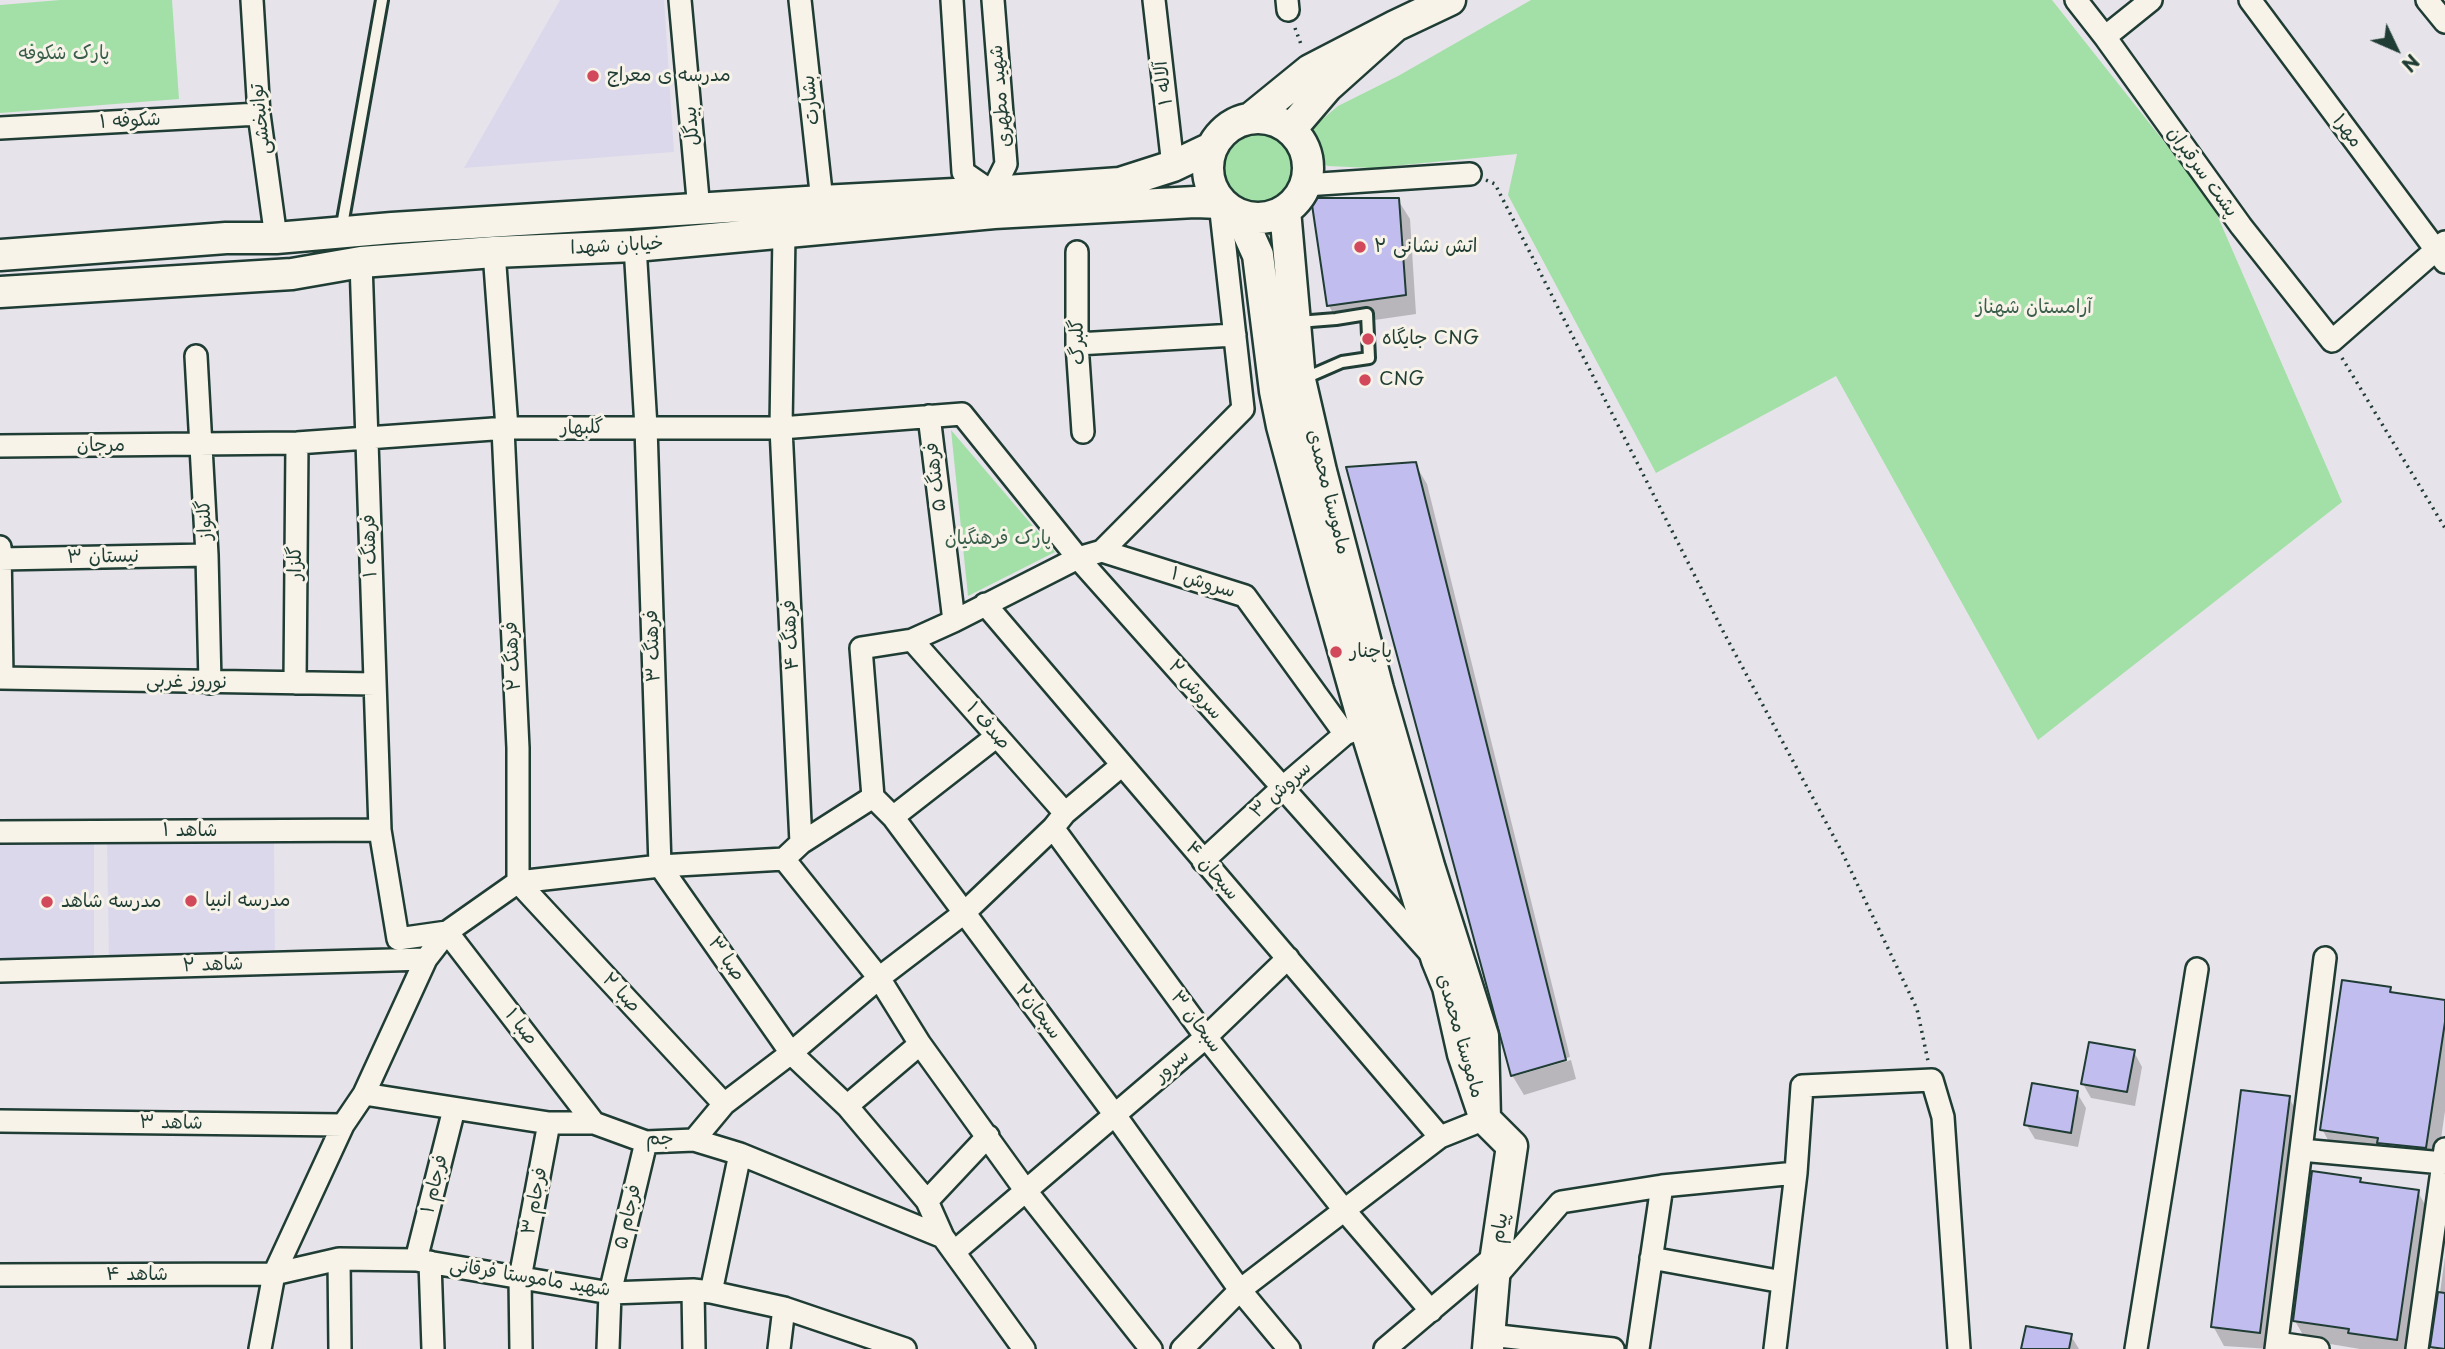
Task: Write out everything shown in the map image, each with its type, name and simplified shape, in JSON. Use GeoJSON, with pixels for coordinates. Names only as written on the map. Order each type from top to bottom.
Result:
{"type":"FeatureCollection","features":[{"type":"Feature","properties":{"kind":"main road"},"geometry":{"type":"LineString","coordinates":[[1251,118],[1310,71],[1450,0]]}},
{"type":"Feature","properties":{"kind":"main road"},"geometry":{"type":"LineString","coordinates":[[1291,129],[1327,87],[1395,26]]}},
{"type":"Feature","properties":{"kind":"main road"},"geometry":{"type":"LineString","coordinates":[[1251,118],[1279,121],[1291,129],[1301,141],[1307,155],[1305,185],[1285,210],[1271,216],[1256,218],[1230,210],[1222,203],[1210,183],[1207,171],[1211,148],[1221,133],[1235,123],[1251,118]]}},
{"type":"Feature","properties":{"kind":"main road","name":"خیابان شهدا"},"geometry":{"type":"LineString","coordinates":[[0,292],[266,276],[361,262],[494,252],[635,246],[784,233],[1120,183],[1173,166],[1211,148]]}},
{"type":"Feature","properties":{"kind":"main road","name":"خیابان شهدا"},"geometry":{"type":"LineString","coordinates":[[0,255],[226,238],[276,238],[822,201],[1195,202],[1230,210]]}},
{"type":"Feature","properties":{"kind":"main road","name":"ماموستا محمدی"},"geometry":{"type":"LineString","coordinates":[[1230,210],[1258,255],[1282,426],[1355,730],[1448,987],[1463,1054],[1485,1119]]}},
{"type":"Feature","properties":{"kind":"main road","name":"ماموستا محمدی"},"geometry":{"type":"LineString","coordinates":[[1285,210],[1300,380],[1321,471],[1382,701],[1429,866],[1483,1036],[1485,1119]]}},
{"type":"Feature","properties":{"kind":"main road","name":"پیام"},"geometry":{"type":"LineString","coordinates":[[1485,1119],[1512,1146],[1495,1267],[1489,1342]]}},
{"type":"Feature","properties":{"kind":"street","name":"توانبخشی"},"geometry":{"type":"LineString","coordinates":[[252,0],[259,114],[276,238]]}},
{"type":"Feature","properties":{"kind":"street","name":"بیدگل"},"geometry":{"type":"LineString","coordinates":[[680,0],[699,210]]}},
{"type":"Feature","properties":{"kind":"street","name":"بشارت"},"geometry":{"type":"LineString","coordinates":[[800,0],[822,201]]}},
{"type":"Feature","properties":{"kind":"street"},"geometry":{"type":"LineString","coordinates":[[952,0],[963,172],[993,203]]}},
{"type":"Feature","properties":{"kind":"street","name":"شهید مطهری"},"geometry":{"type":"LineString","coordinates":[[993,0],[1006,164],[993,203]]}},
{"type":"Feature","properties":{"kind":"street","name":"آلاله ۱"},"geometry":{"type":"LineString","coordinates":[[1154,0],[1173,166]]}},
{"type":"Feature","properties":{"kind":"street","name":"پشت سرقبران"},"geometry":{"type":"LineString","coordinates":[[2076,0],[2241,226],[2332,341]]}},
{"type":"Feature","properties":{"kind":"street"},"geometry":{"type":"LineString","coordinates":[[2105,37],[2151,0]]}},
{"type":"Feature","properties":{"kind":"street","name":"مهر۱"},"geometry":{"type":"LineString","coordinates":[[2250,0],[2442,252]]}},
{"type":"Feature","properties":{"kind":"street"},"geometry":{"type":"LineString","coordinates":[[2427,0],[2445,22]]}},
{"type":"Feature","properties":{"kind":"street","name":"شکوفه ۱"},"geometry":{"type":"LineString","coordinates":[[0,128],[259,114]]}},
{"type":"Feature","properties":{"kind":"street"},"geometry":{"type":"LineString","coordinates":[[1305,185],[1471,174]]}},
{"type":"Feature","properties":{"kind":"street"},"geometry":{"type":"LineString","coordinates":[[260,1349],[274,1274],[343,1125],[364,1094],[426,959],[447,932],[518,882],[660,866],[784,859],[802,843],[873,797],[861,648],[912,640],[1078,558],[1102,551],[1243,409],[1235,335],[1230,210]]}},
{"type":"Feature","properties":{"kind":"street","name":"فرهنگ ۴"},"geometry":{"type":"LineString","coordinates":[[784,233],[781,428],[802,843]]}},
{"type":"Feature","properties":{"kind":"street","name":"فرهنگ ۳"},"geometry":{"type":"LineString","coordinates":[[635,246],[646,427],[660,866]]}},
{"type":"Feature","properties":{"kind":"street","name":"فرهنگ ۲"},"geometry":{"type":"LineString","coordinates":[[494,252],[505,429],[517,748],[518,882]]}},
{"type":"Feature","properties":{"kind":"street","name":"گلبرگ"},"geometry":{"type":"LineString","coordinates":[[1077,252],[1077,344],[1083,432]]}},
{"type":"Feature","properties":{"kind":"street"},"geometry":{"type":"LineString","coordinates":[[2332,341],[2442,252]]}},
{"type":"Feature","properties":{"kind":"street","name":"فرهنگ ۱"},"geometry":{"type":"LineString","coordinates":[[361,262],[380,830],[398,939],[447,932]]}},
{"type":"Feature","properties":{"kind":"street"},"geometry":{"type":"LineString","coordinates":[[1077,344],[1235,335]]}},
{"type":"Feature","properties":{"kind":"street","name":"گلنواز"},"geometry":{"type":"LineString","coordinates":[[196,356],[202,445],[210,683]]}},
{"type":"Feature","properties":{"kind":"street","name":"گلبهار"},"geometry":{"type":"LineString","coordinates":[[202,445],[296,443],[505,429],[781,428],[962,414]]}},
{"type":"Feature","properties":{"kind":"street","name":"سروش ۲"},"geometry":{"type":"LineString","coordinates":[[962,414],[1078,558],[1437,960]]}},
{"type":"Feature","properties":{"kind":"street","name":"فرهنگ ۵"},"geometry":{"type":"LineString","coordinates":[[929,416],[954,621]]}},
{"type":"Feature","properties":{"kind":"street","name":"گلزار"},"geometry":{"type":"LineString","coordinates":[[295,683],[296,443]]}},
{"type":"Feature","properties":{"kind":"street","name":"مرجان"},"geometry":{"type":"LineString","coordinates":[[0,446],[202,445]]}},
{"type":"Feature","properties":{"kind":"street"},"geometry":{"type":"LineString","coordinates":[[0,547],[1,678]]}},
{"type":"Feature","properties":{"kind":"street","name":"سروش ۱"},"geometry":{"type":"LineString","coordinates":[[1102,551],[1245,596],[1355,730]]}},
{"type":"Feature","properties":{"kind":"street","name":"نیستان ۳"},"geometry":{"type":"LineString","coordinates":[[0,559],[206,555]]}},
{"type":"Feature","properties":{"kind":"street","name":"سبحان ۴"},"geometry":{"type":"LineString","coordinates":[[985,604],[1440,1137]]}},
{"type":"Feature","properties":{"kind":"street","name":"صدف ۱"},"geometry":{"type":"LineString","coordinates":[[912,640],[997,736],[1059,821]]}},
{"type":"Feature","properties":{"kind":"street","name":"نوروز غربی"},"geometry":{"type":"LineString","coordinates":[[1,678],[375,684]]}},
{"type":"Feature","properties":{"kind":"street","name":"سروش ۳"},"geometry":{"type":"LineString","coordinates":[[1203,861],[1282,788],[1355,730]]}},
{"type":"Feature","properties":{"kind":"street"},"geometry":{"type":"LineString","coordinates":[[893,817],[997,736]]}},
{"type":"Feature","properties":{"kind":"street"},"geometry":{"type":"LineString","coordinates":[[694,1140],[724,1104],[964,913],[1059,821],[1122,765]]}},
{"type":"Feature","properties":{"kind":"street","name":"سبحان۲"},"geometry":{"type":"LineString","coordinates":[[873,797],[893,817],[1115,1115],[1240,1290],[1289,1349]]}},
{"type":"Feature","properties":{"kind":"street","name":"سبحان ۳"},"geometry":{"type":"LineString","coordinates":[[1059,821],[1206,1037],[1345,1211],[1431,1311]]}},
{"type":"Feature","properties":{"kind":"street","name":"شاهد ۱"},"geometry":{"type":"LineString","coordinates":[[0,832],[380,830]]}},
{"type":"Feature","properties":{"kind":"street"},"geometry":{"type":"LineString","coordinates":[[784,859],[879,978],[920,1044],[1026,1191],[1151,1349]]}},
{"type":"Feature","properties":{"kind":"street","name":"صبا ۳"},"geometry":{"type":"LineString","coordinates":[[660,866],[791,1053],[847,1106],[927,1201],[948,1245],[1024,1349]]}},
{"type":"Feature","properties":{"kind":"street","name":"صبا ۲"},"geometry":{"type":"LineString","coordinates":[[518,882],[724,1104]]}},
{"type":"Feature","properties":{"kind":"street","name":"صبا ۱"},"geometry":{"type":"LineString","coordinates":[[447,932],[594,1123]]}},
{"type":"Feature","properties":{"kind":"street","name":"سرور"},"geometry":{"type":"LineString","coordinates":[[948,1245],[1026,1191],[1206,1037],[1288,958]]}},
{"type":"Feature","properties":{"kind":"street"},"geometry":{"type":"LineString","coordinates":[[2318,1349],[2277,1346],[2325,958]]}},
{"type":"Feature","properties":{"kind":"street","name":"شاهد ۲"},"geometry":{"type":"LineString","coordinates":[[0,971],[426,959]]}},
{"type":"Feature","properties":{"kind":"street"},"geometry":{"type":"LineString","coordinates":[[2136,1349],[2197,969]]}},
{"type":"Feature","properties":{"kind":"street"},"geometry":{"type":"LineString","coordinates":[[847,1106],[920,1044]]}},
{"type":"Feature","properties":{"kind":"street"},"geometry":{"type":"LineString","coordinates":[[1775,1349],[1796,1173],[1802,1086],[1932,1080],[1943,1117],[1959,1349]]}},
{"type":"Feature","properties":{"kind":"street","name":"جم"},"geometry":{"type":"LineString","coordinates":[[364,1094],[549,1123],[594,1123],[646,1142],[694,1140],[740,1154],[948,1245]]}},
{"type":"Feature","properties":{"kind":"street","name":"فرجام ۱"},"geometry":{"type":"LineString","coordinates":[[433,1349],[423,1261],[454,1109]]}},
{"type":"Feature","properties":{"kind":"street"},"geometry":{"type":"LineString","coordinates":[[1182,1349],[1240,1290],[1440,1137],[1485,1119]]}},
{"type":"Feature","properties":{"kind":"street","name":"شاهد ۳"},"geometry":{"type":"LineString","coordinates":[[0,1121],[343,1125]]}},
{"type":"Feature","properties":{"kind":"street","name":"فرجام ۳"},"geometry":{"type":"LineString","coordinates":[[521,1349],[520,1278],[549,1123]]}},
{"type":"Feature","properties":{"kind":"street"},"geometry":{"type":"LineString","coordinates":[[927,1201],[988,1136]]}},
{"type":"Feature","properties":{"kind":"street","name":"فرجام ۵"},"geometry":{"type":"LineString","coordinates":[[608,1349],[610,1293],[646,1142]]}},
{"type":"Feature","properties":{"kind":"street"},"geometry":{"type":"LineString","coordinates":[[2301,1150],[2444,1156],[2417,1349]]}},
{"type":"Feature","properties":{"kind":"street"},"geometry":{"type":"LineString","coordinates":[[694,1349],[702,1291],[740,1154]]}},
{"type":"Feature","properties":{"kind":"street"},"geometry":{"type":"LineString","coordinates":[[1385,1349],[1431,1311],[1495,1267],[1561,1202],[1662,1186],[1796,1173]]}},
{"type":"Feature","properties":{"kind":"street"},"geometry":{"type":"LineString","coordinates":[[1638,1349],[1662,1186]]}},
{"type":"Feature","properties":{"kind":"street"},"geometry":{"type":"LineString","coordinates":[[339,1258],[340,1349]]}},
{"type":"Feature","properties":{"kind":"street","name":"شهید ماموستا فرقانی"},"geometry":{"type":"LineString","coordinates":[[274,1274],[339,1258],[423,1261],[610,1293],[702,1291],[784,1308],[905,1349]]}},
{"type":"Feature","properties":{"kind":"street"},"geometry":{"type":"LineString","coordinates":[[1651,1258],[1783,1282]]}},
{"type":"Feature","properties":{"kind":"street","name":"شاهد ۴"},"geometry":{"type":"LineString","coordinates":[[0,1275],[274,1274]]}},
{"type":"Feature","properties":{"kind":"street"},"geometry":{"type":"LineString","coordinates":[[779,1349],[784,1308]]}},
{"type":"Feature","properties":{"kind":"street"},"geometry":{"type":"LineString","coordinates":[[1489,1342],[1613,1349]]}},
{"type":"Feature","properties":{"kind":"lane"},"geometry":{"type":"LineString","coordinates":[[340,232],[382,0]]}},
{"type":"Feature","properties":{"kind":"lane"},"geometry":{"type":"LineString","coordinates":[[1294,323],[1367,314],[1368,358],[1342,362],[1300,380]]}},
{"type":"Feature","properties":{"kind":"path"},"geometry":{"type":"LineString","coordinates":[[1288,5],[1310,71]]}},
{"type":"Feature","properties":{"kind":"path"},"geometry":{"type":"LineString","coordinates":[[1471,174],[1495,184],[1724,633],[1842,852],[1917,1009],[1932,1080]]}},
{"type":"Feature","properties":{"kind":"path"},"geometry":{"type":"LineString","coordinates":[[2332,341],[2445,528]]}},
{"type":"Feature","properties":{"kind":"shaded area","name":"مدرسه ی معراج"},"geometry":{"type":"Polygon","coordinates":[[[560,0],[664,0],[674,152],[464,168],[560,0]]]}},
{"type":"Feature","properties":{"kind":"shaded area","name":"مدرسه انبیا"},"geometry":{"type":"Polygon","coordinates":[[[274,841],[275,959],[109,963],[107,843],[274,841]]]}},
{"type":"Feature","properties":{"kind":"shaded area","name":"مدرسه شاهد"},"geometry":{"type":"Polygon","coordinates":[[[0,843],[94,843],[94,960],[0,963],[0,843]]]}},
{"type":"Feature","properties":{"kind":"green space","name":"پارک شکوفه"},"geometry":{"type":"Polygon","coordinates":[[[60,0],[172,0],[179,99],[0,113],[0,5],[60,0]]]}},
{"type":"Feature","properties":{"kind":"green space","name":"آرامستان شهناز"},"geometry":{"type":"Polygon","coordinates":[[[1531,0],[2052,0],[2211,201],[2342,502],[2038,740],[1836,376],[1656,473],[1508,195],[1517,154],[1372,168],[1328,166],[1318,162],[1313,152],[1313,127],[1338,106],[1398,76],[1531,0]]]}},
{"type":"Feature","properties":{"kind":"green space"},"geometry":{"type":"Polygon","coordinates":[[[1256,131],[1276,137],[1286,147],[1292,167],[1286,187],[1276,197],[1256,203],[1236,197],[1226,187],[1220,167],[1226,147],[1236,137],[1256,131]]]}},
{"type":"Feature","properties":{"kind":"green space","name":"پارک فرهنگیان"},"geometry":{"type":"Polygon","coordinates":[[[951,430],[1055,552],[968,596],[951,430]]]}},
{"type":"Feature","properties":{"kind":"building","name":"اتش نشانی ۲"},"geometry":{"type":"Polygon","coordinates":[[[1311,198],[1399,198],[1406,295],[1327,306],[1311,198]]]}},
{"type":"Feature","properties":{"kind":"building"},"geometry":{"type":"Polygon","coordinates":[[[1416,462],[1566,1060],[1511,1076],[1346,467],[1416,462]]]}},
{"type":"Feature","properties":{"kind":"building"},"geometry":{"type":"Polygon","coordinates":[[[2342,980],[2391,987],[2390,992],[2445,1000],[2445,1022],[2426,1148],[2377,1143],[2378,1138],[2320,1130],[2342,980]]]}},
{"type":"Feature","properties":{"kind":"building"},"geometry":{"type":"Polygon","coordinates":[[[2089,1042],[2135,1050],[2127,1092],[2081,1084],[2089,1042]]]}},
{"type":"Feature","properties":{"kind":"building"},"geometry":{"type":"Polygon","coordinates":[[[2032,1083],[2078,1091],[2071,1133],[2024,1125],[2032,1083]]]}},
{"type":"Feature","properties":{"kind":"building"},"geometry":{"type":"Polygon","coordinates":[[[2241,1090],[2290,1096],[2260,1333],[2211,1327],[2241,1090]]]}},
{"type":"Feature","properties":{"kind":"building"},"geometry":{"type":"Polygon","coordinates":[[[2312,1171],[2361,1178],[2360,1182],[2419,1190],[2397,1340],[2348,1333],[2349,1329],[2293,1321],[2312,1171]]]}},
{"type":"Feature","properties":{"kind":"building"},"geometry":{"type":"Polygon","coordinates":[[[2438,1292],[2445,1293],[2445,1349],[2430,1347],[2438,1292]]]}},
{"type":"Feature","properties":{"kind":"building"},"geometry":{"type":"Polygon","coordinates":[[[2026,1326],[2072,1334],[2069,1349],[2021,1349],[2026,1326]]]}},
{"type":"Feature","properties":{"kind":"place","name":"مدرسه ی معراج"},"geometry":{"type":"Point","coordinates":[593,76]}},
{"type":"Feature","properties":{"kind":"place","name":"اتش نشانی ۲"},"geometry":{"type":"Point","coordinates":[1360,247]}},
{"type":"Feature","properties":{"kind":"place","name":"جایگاه CNG"},"geometry":{"type":"Point","coordinates":[1368,339]}},
{"type":"Feature","properties":{"kind":"place","name":"CNG"},"geometry":{"type":"Point","coordinates":[1365,380]}},
{"type":"Feature","properties":{"kind":"place","name":"پاچنار"},"geometry":{"type":"Point","coordinates":[1336,652]}},
{"type":"Feature","properties":{"kind":"place","name":"مدرسه انبیا"},"geometry":{"type":"Point","coordinates":[191,901]}},
{"type":"Feature","properties":{"kind":"place","name":"مدرسه شاهد"},"geometry":{"type":"Point","coordinates":[47,902]}}]}
